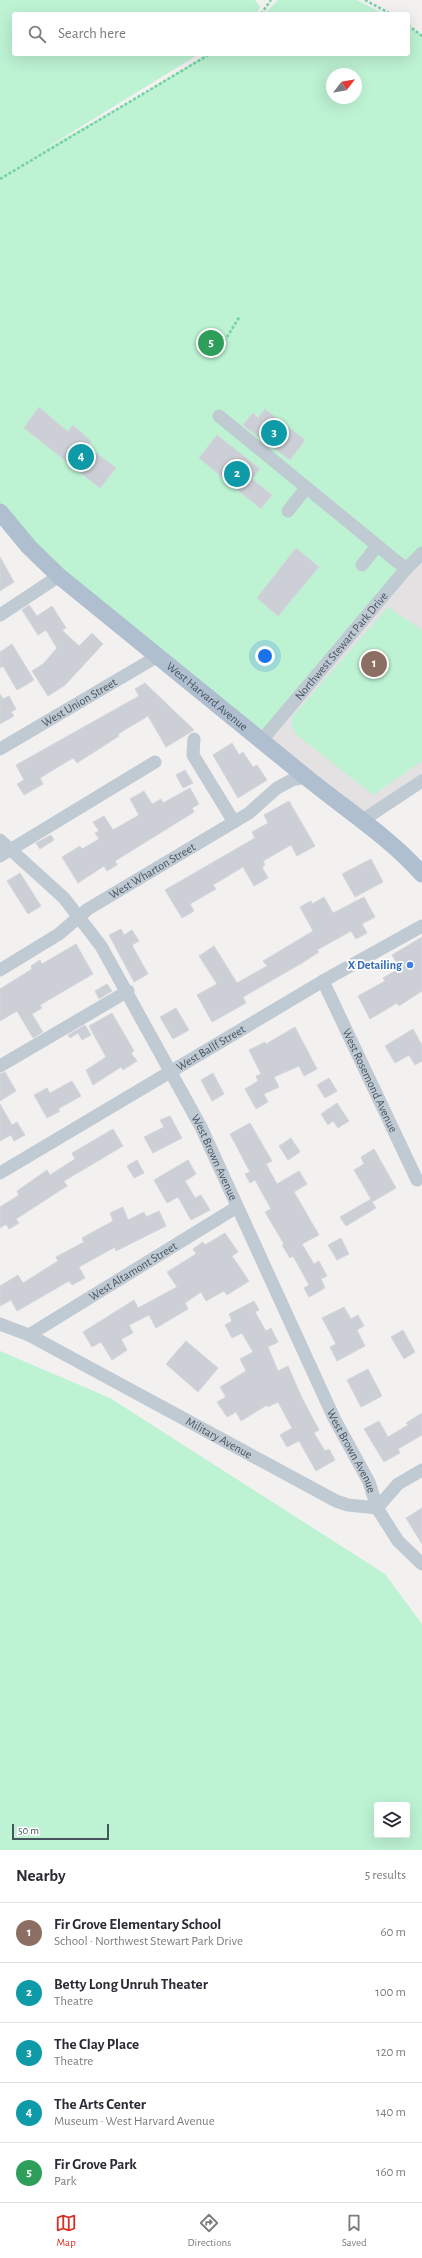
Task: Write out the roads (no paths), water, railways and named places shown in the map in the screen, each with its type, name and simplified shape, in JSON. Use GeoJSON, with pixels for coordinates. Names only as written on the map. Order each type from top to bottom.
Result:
{"type":"FeatureCollection","features":[{"type":"Feature","properties":{"kind":"main road","name":"West Harvard Avenue"},"geometry":{"type":"LineString","coordinates":[[0,512],[29,547],[59,576],[307,777],[363,820],[397,849],[422,874]]}},
{"type":"Feature","properties":{"kind":"street"},"geometry":{"type":"LineString","coordinates":[[219,416],[406,569]]}},
{"type":"Feature","properties":{"kind":"street"},"geometry":{"type":"LineString","coordinates":[[288,511],[306,488]]}},
{"type":"Feature","properties":{"kind":"street"},"geometry":{"type":"LineString","coordinates":[[362,564],[378,546]]}},
{"type":"Feature","properties":{"kind":"street","name":"Northwest Stewart Park Drive"},"geometry":{"type":"LineString","coordinates":[[262,740],[406,569],[422,553]]}},
{"type":"Feature","properties":{"kind":"street"},"geometry":{"type":"LineString","coordinates":[[0,615],[59,576]]}},
{"type":"Feature","properties":{"kind":"street","name":"West Union Street"},"geometry":{"type":"LineString","coordinates":[[0,749],[158,656]]}},
{"type":"Feature","properties":{"kind":"street"},"geometry":{"type":"LineString","coordinates":[[194,739],[192,751],[193,755],[234,822]]}},
{"type":"Feature","properties":{"kind":"street"},"geometry":{"type":"LineString","coordinates":[[5,852],[155,762]]}},
{"type":"Feature","properties":{"kind":"street","name":"West Wharton Street"},"geometry":{"type":"LineString","coordinates":[[0,970],[59,934],[88,909],[249,813],[277,788],[292,780],[307,777]]}},
{"type":"Feature","properties":{"kind":"street"},"geometry":{"type":"LineString","coordinates":[[363,820],[422,781]]}},
{"type":"Feature","properties":{"kind":"street","name":"West Brown Avenue"},"geometry":{"type":"LineString","coordinates":[[0,840],[5,852],[64,898],[80,916],[101,946],[128,991],[201,1127],[334,1418],[369,1482],[377,1508]]}},
{"type":"Feature","properties":{"kind":"street","name":"West Ballf Street"},"geometry":{"type":"LineString","coordinates":[[0,1173],[323,981],[422,926]]}},
{"type":"Feature","properties":{"kind":"street","name":"West Rosemond Avenue"},"geometry":{"type":"LineString","coordinates":[[323,981],[417,1180]]}},
{"type":"Feature","properties":{"kind":"street"},"geometry":{"type":"LineString","coordinates":[[0,1066],[128,991]]}},
{"type":"Feature","properties":{"kind":"street","name":"West Altamont Street"},"geometry":{"type":"LineString","coordinates":[[30,1335],[237,1207]]}},
{"type":"Feature","properties":{"kind":"street","name":"Military Avenue"},"geometry":{"type":"LineString","coordinates":[[0,1324],[30,1335],[336,1501],[348,1505],[377,1508]]}},
{"type":"Feature","properties":{"kind":"street"},"geometry":{"type":"LineString","coordinates":[[422,1470],[398,1484],[377,1508],[398,1542],[422,1564]]}},
{"type":"Feature","properties":{"kind":"place","name":"Fir Grove Park"},"geometry":{"type":"Point","coordinates":[211,343]}},
{"type":"Feature","properties":{"kind":"place","name":"The Clay Place"},"geometry":{"type":"Point","coordinates":[274,433]}},
{"type":"Feature","properties":{"kind":"place","name":"The Arts Center"},"geometry":{"type":"Point","coordinates":[81,457]}},
{"type":"Feature","properties":{"kind":"place","name":"Betty Long Unruh Theater"},"geometry":{"type":"Point","coordinates":[237,474]}},
{"type":"Feature","properties":{"kind":"place","name":"Fir Grove Elementary School"},"geometry":{"type":"Point","coordinates":[374,664]}},
{"type":"Feature","properties":{"kind":"place","name":"X Detailing"},"geometry":{"type":"Point","coordinates":[410,965]}}]}
